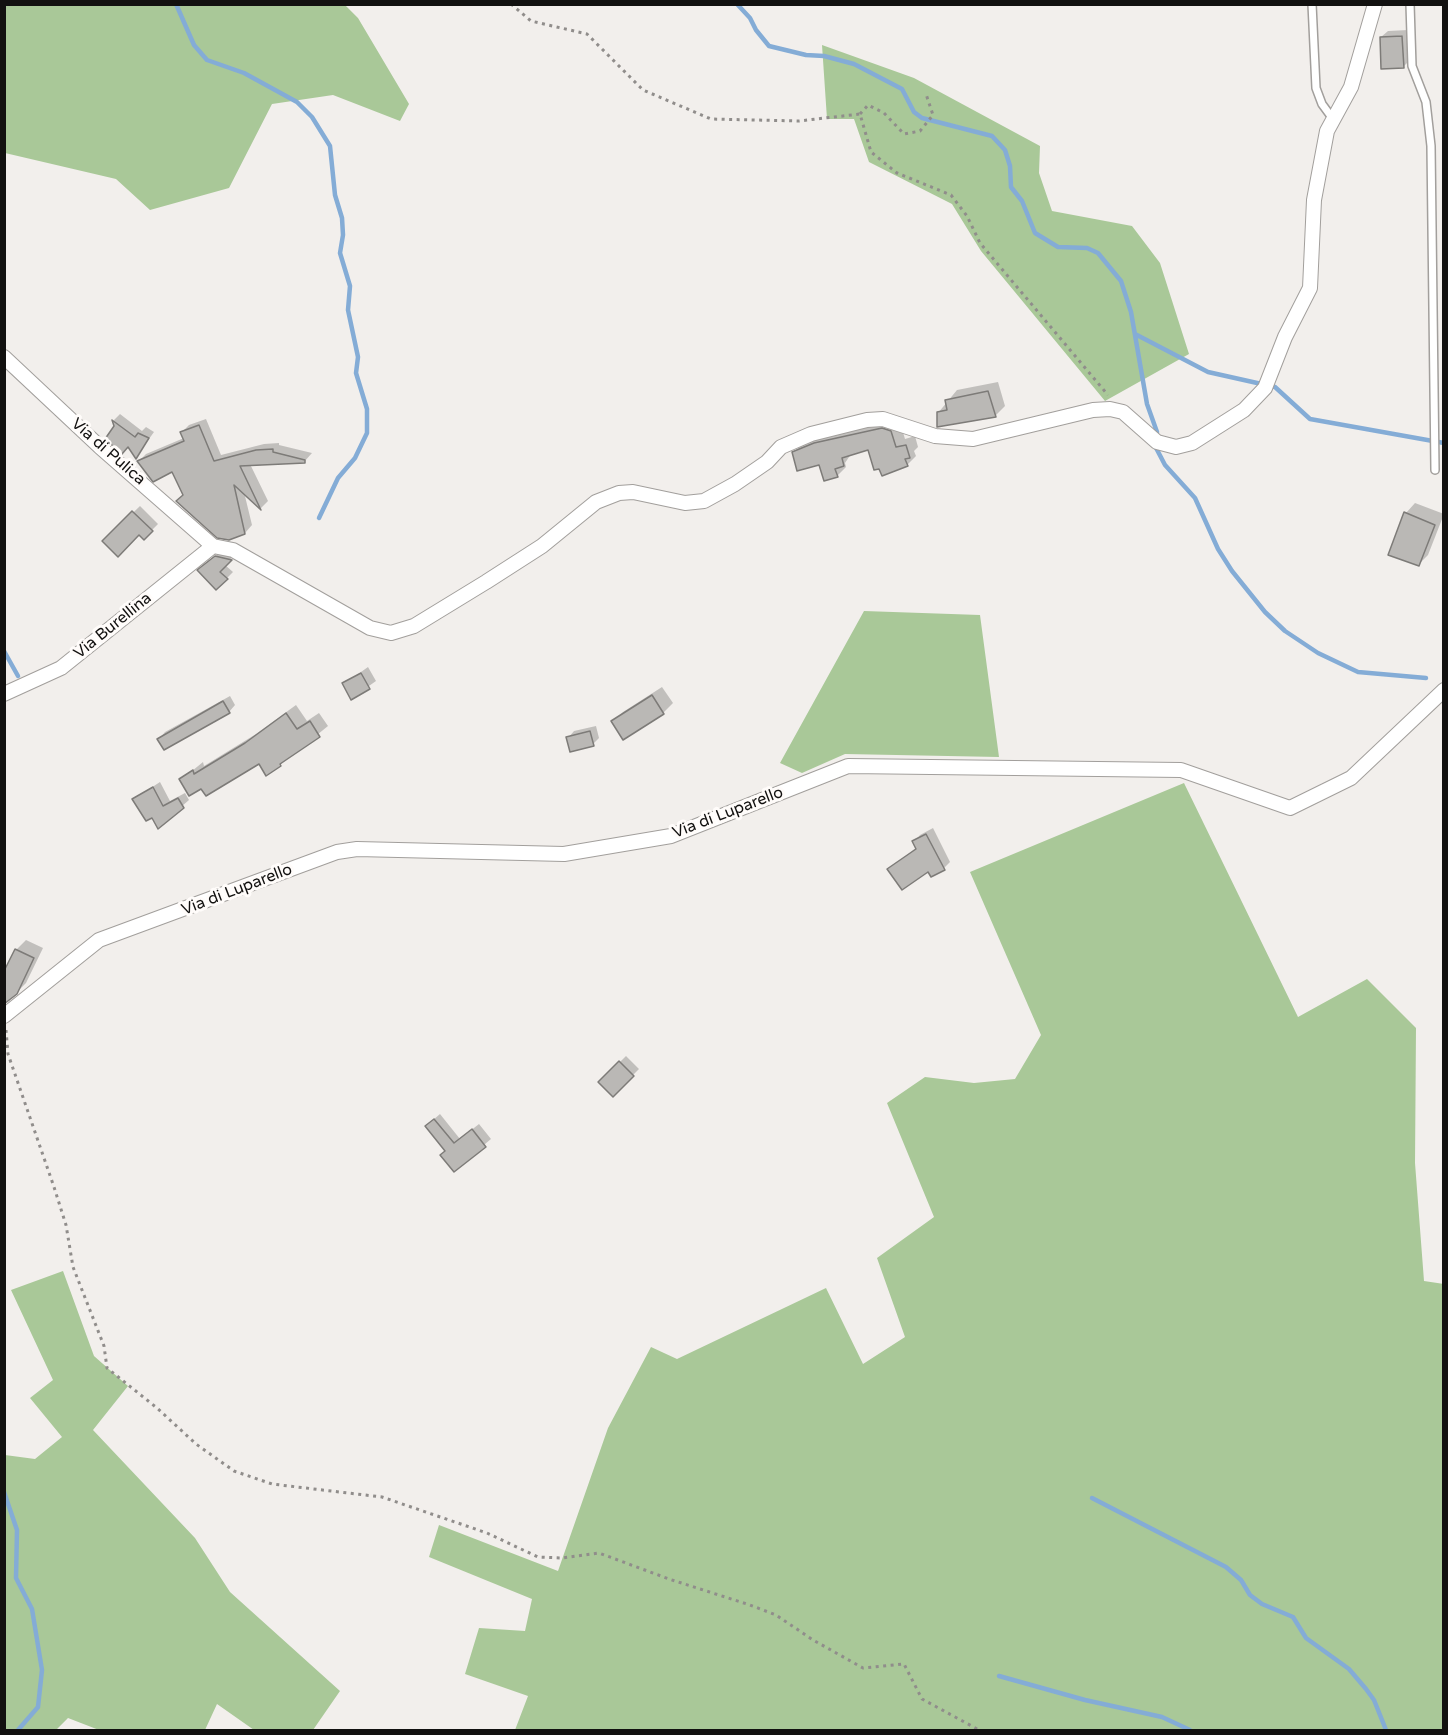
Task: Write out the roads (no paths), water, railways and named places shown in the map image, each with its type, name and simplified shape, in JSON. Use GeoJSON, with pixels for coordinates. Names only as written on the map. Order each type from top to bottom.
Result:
{"type":"FeatureCollection","features":[{"type":"Feature","properties":{"kind":"street"},"geometry":{"type":"LineString","coordinates":[[213,546],[233,550],[370,628],[391,633],[414,626],[486,582],[542,546],[596,502],[619,493],[633,492],[685,502],[704,501],[735,484],[767,462],[781,447],[811,434],[867,420],[883,419],[934,436],[973,439],[1093,410],[1110,409],[1123,412],[1157,442],[1176,447],[1192,444],[1244,410],[1265,388],[1285,337],[1310,288],[1314,200],[1327,130],[1351,87],[1375,4]]}},
{"type":"Feature","properties":{"kind":"street","name":"Via di Pulica"},"geometry":{"type":"LineString","coordinates":[[4,357],[100,447],[213,546]]}},
{"type":"Feature","properties":{"kind":"street","name":"Via Burellina"},"geometry":{"type":"LineString","coordinates":[[4,694],[61,668],[213,546]]}},
{"type":"Feature","properties":{"kind":"street","name":"Via di Luparello"},"geometry":{"type":"LineString","coordinates":[[5,1022],[99,940],[337,852],[357,849],[564,854],[671,836],[848,766],[1181,770],[1290,808],[1351,778],[1443,690]]}},
{"type":"Feature","properties":{"kind":"lane"},"geometry":{"type":"LineString","coordinates":[[1312,4],[1316,88],[1322,104],[1333,118]]}},
{"type":"Feature","properties":{"kind":"lane"},"geometry":{"type":"LineString","coordinates":[[1410,4],[1412,66],[1426,102],[1431,146],[1435,470]]}},
{"type":"Feature","properties":{"kind":"waterway"},"geometry":{"type":"LineString","coordinates":[[176,4],[194,45],[207,60],[244,73],[297,102],[312,117],[330,146],[335,195],[342,218],[343,235],[340,253],[350,286],[348,310],[358,357],[356,373],[367,409],[367,433],[355,458],[338,478],[319,518]]}},
{"type":"Feature","properties":{"kind":"waterway"},"geometry":{"type":"LineString","coordinates":[[737,4],[750,18],[769,46],[854,64],[902,89],[914,112],[922,118],[992,136],[1005,150],[1010,166],[1011,187],[1022,201],[1035,233],[1058,247],[1087,248],[1098,253],[1121,281],[1131,312],[1147,404],[1157,432],[1156,436]]}},
{"type":"Feature","properties":{"kind":"waterway"},"geometry":{"type":"LineString","coordinates":[[1135,334],[1208,372],[1275,387],[1310,419],[1444,443]]}},
{"type":"Feature","properties":{"kind":"waterway"},"geometry":{"type":"LineString","coordinates":[[1154,444],[1165,465],[1195,498],[1218,549],[1232,571],[1265,612],[1285,631],[1318,653],[1358,672],[1426,678]]}},
{"type":"Feature","properties":{"kind":"waterway"},"geometry":{"type":"LineString","coordinates":[[4,651],[18,676]]}},
{"type":"Feature","properties":{"kind":"waterway"},"geometry":{"type":"LineString","coordinates":[[4,1492],[17,1530],[16,1578],[32,1609],[42,1670],[38,1707],[18,1730]]}},
{"type":"Feature","properties":{"kind":"waterway"},"geometry":{"type":"LineString","coordinates":[[1092,1498],[1226,1567],[1241,1580],[1250,1595],[1262,1604],[1293,1617],[1306,1638],[1349,1669],[1366,1689],[1374,1700],[1386,1730]]}},
{"type":"Feature","properties":{"kind":"waterway"},"geometry":{"type":"LineString","coordinates":[[999,1676],[1085,1700],[1162,1717],[1190,1730]]}}]}
